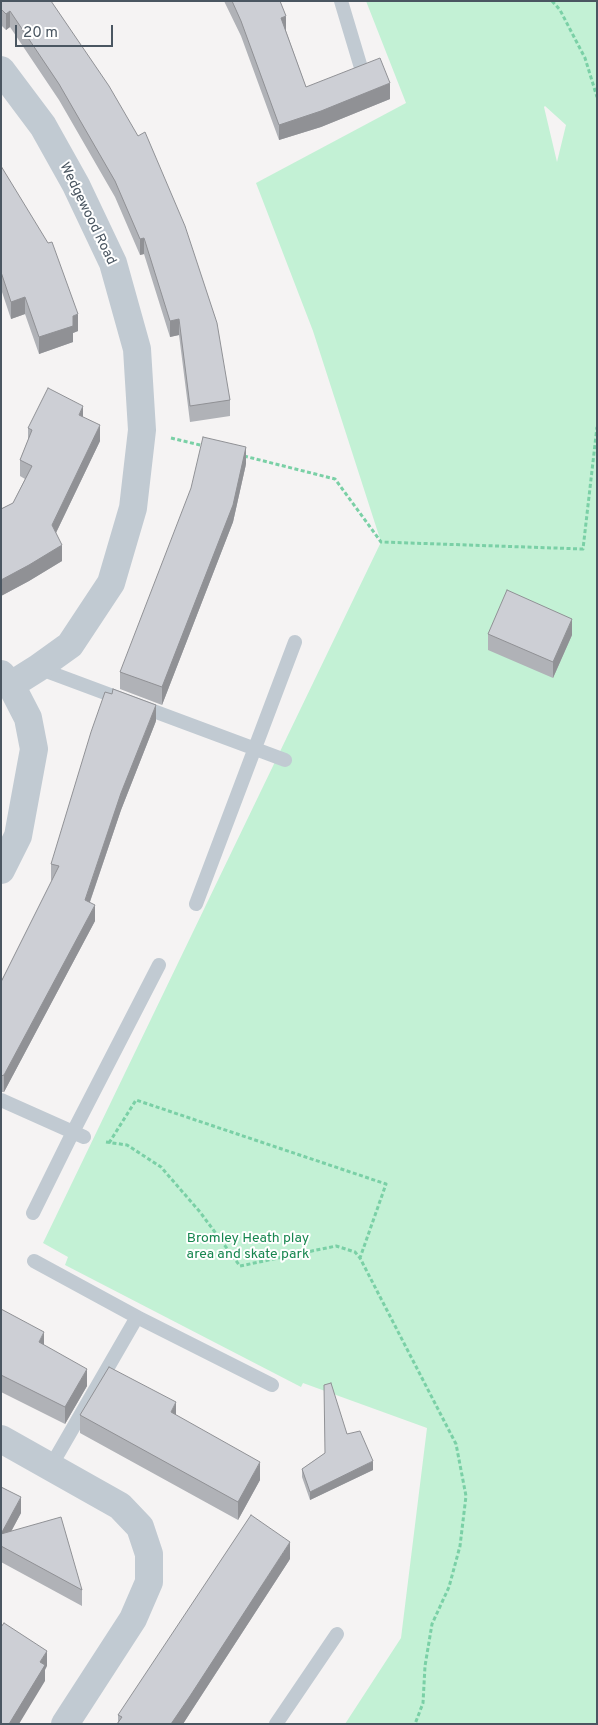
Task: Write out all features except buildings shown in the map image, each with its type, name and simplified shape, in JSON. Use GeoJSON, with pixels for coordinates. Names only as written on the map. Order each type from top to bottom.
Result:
{"type":"FeatureCollection","features":[{"type":"Feature","properties":{"kind":"street","name":"Wedgewood Road"},"geometry":{"type":"LineString","coordinates":[[1,70],[42,126],[76,185],[113,263],[137,349],[142,430],[133,508],[111,582],[70,645],[38,668],[6,679]]}},
{"type":"Feature","properties":{"kind":"street"},"geometry":{"type":"LineString","coordinates":[[1,870],[18,836],[34,750],[28,718],[6,679]]}},
{"type":"Feature","properties":{"kind":"street"},"geometry":{"type":"LineString","coordinates":[[1,1439],[120,1506],[140,1527],[149,1554],[149,1582],[133,1620],[70,1722]]}},
{"type":"Feature","properties":{"kind":"lane"},"geometry":{"type":"LineString","coordinates":[[341,1],[362,71]]}},
{"type":"Feature","properties":{"kind":"lane"},"geometry":{"type":"LineString","coordinates":[[196,904],[295,642]]}},
{"type":"Feature","properties":{"kind":"lane"},"geometry":{"type":"LineString","coordinates":[[38,668],[285,760]]}},
{"type":"Feature","properties":{"kind":"lane"},"geometry":{"type":"LineString","coordinates":[[33,1213],[78,1134],[159,965]]}},
{"type":"Feature","properties":{"kind":"lane"},"geometry":{"type":"LineString","coordinates":[[1,1100],[78,1134]]}},
{"type":"Feature","properties":{"kind":"lane"},"geometry":{"type":"LineString","coordinates":[[34,1261],[137,1317],[272,1385]]}},
{"type":"Feature","properties":{"kind":"lane"},"geometry":{"type":"LineString","coordinates":[[51,1466],[137,1317]]}},
{"type":"Feature","properties":{"kind":"lane"},"geometry":{"type":"LineString","coordinates":[[276,1724],[337,1634]]}},
{"type":"Feature","properties":{"kind":"path"},"geometry":{"type":"LineString","coordinates":[[552,1],[560,10],[585,58],[597,97]]}},
{"type":"Feature","properties":{"kind":"path"},"geometry":{"type":"LineString","coordinates":[[238,455],[335,479],[381,542],[583,549],[597,427]]}},
{"type":"Feature","properties":{"kind":"path"},"geometry":{"type":"LineString","coordinates":[[142,430],[209,447]]}},
{"type":"Feature","properties":{"kind":"path"},"geometry":{"type":"LineString","coordinates":[[109,1143],[136,1100],[386,1184],[360,1258]]}},
{"type":"Feature","properties":{"kind":"path"},"geometry":{"type":"LineString","coordinates":[[78,1134],[92,1141],[127,1145],[161,1167],[200,1212],[240,1266],[336,1246],[355,1252],[360,1258],[456,1444],[466,1496],[460,1546],[449,1587],[432,1624],[425,1666],[423,1703],[415,1724]]}},
{"type":"Feature","properties":{"kind":"green space","name":"Bromley Heath play area and skate park"},"geometry":{"type":"Polygon","coordinates":[[[366,1],[597,1],[597,1724],[345,1724],[401,1638],[427,1428],[303,1383],[301,1387],[65,1265],[68,1257],[43,1243],[381,542],[313,331],[256,183],[406,103],[366,1]],[[544,107],[557,162],[566,125],[544,107]]]}}]}
